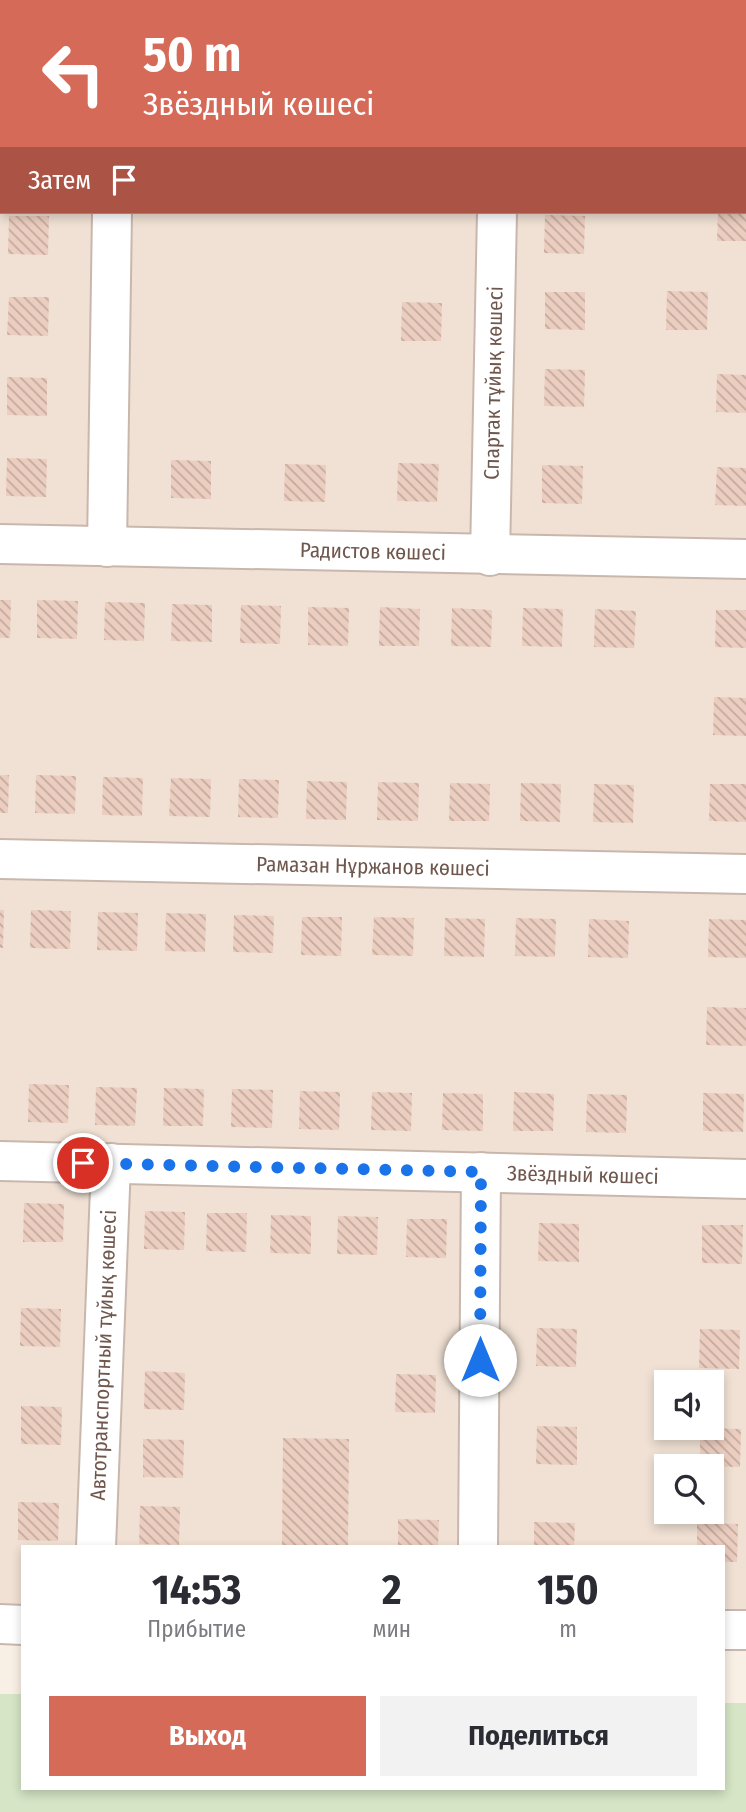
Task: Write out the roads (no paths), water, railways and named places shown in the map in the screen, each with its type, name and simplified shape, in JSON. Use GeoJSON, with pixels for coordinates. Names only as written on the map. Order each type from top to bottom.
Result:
{"type":"FeatureCollection","features":[{"type":"Feature","properties":{"kind":"street"},"geometry":{"type":"LineString","coordinates":[[107,547],[112,214]]}},
{"type":"Feature","properties":{"kind":"street","name":"Спартак тұйық көшесі"},"geometry":{"type":"LineString","coordinates":[[490,556],[498,214]]}},
{"type":"Feature","properties":{"kind":"street","name":"Радистов көшесі"},"geometry":{"type":"LineString","coordinates":[[0,544],[490,556],[746,559]]}},
{"type":"Feature","properties":{"kind":"street","name":"Рамазан Нұржанов көшесі"},"geometry":{"type":"LineString","coordinates":[[0,859],[746,874]]}},
{"type":"Feature","properties":{"kind":"street","name":"Звёздный көшесі"},"geometry":{"type":"LineString","coordinates":[[0,1161],[746,1178]]}},
{"type":"Feature","properties":{"kind":"street","name":"Автотранспортный тұйық көшесі"},"geometry":{"type":"LineString","coordinates":[[96,1545],[111,1163]]}},
{"type":"Feature","properties":{"kind":"street"},"geometry":{"type":"LineString","coordinates":[[478,1545],[481,1172]]}},
{"type":"Feature","properties":{"kind":"street"},"geometry":{"type":"LineString","coordinates":[[0,1624],[21,1625]]}},
{"type":"Feature","properties":{"kind":"street"},"geometry":{"type":"LineString","coordinates":[[725,1630],[746,1630]]}}]}
